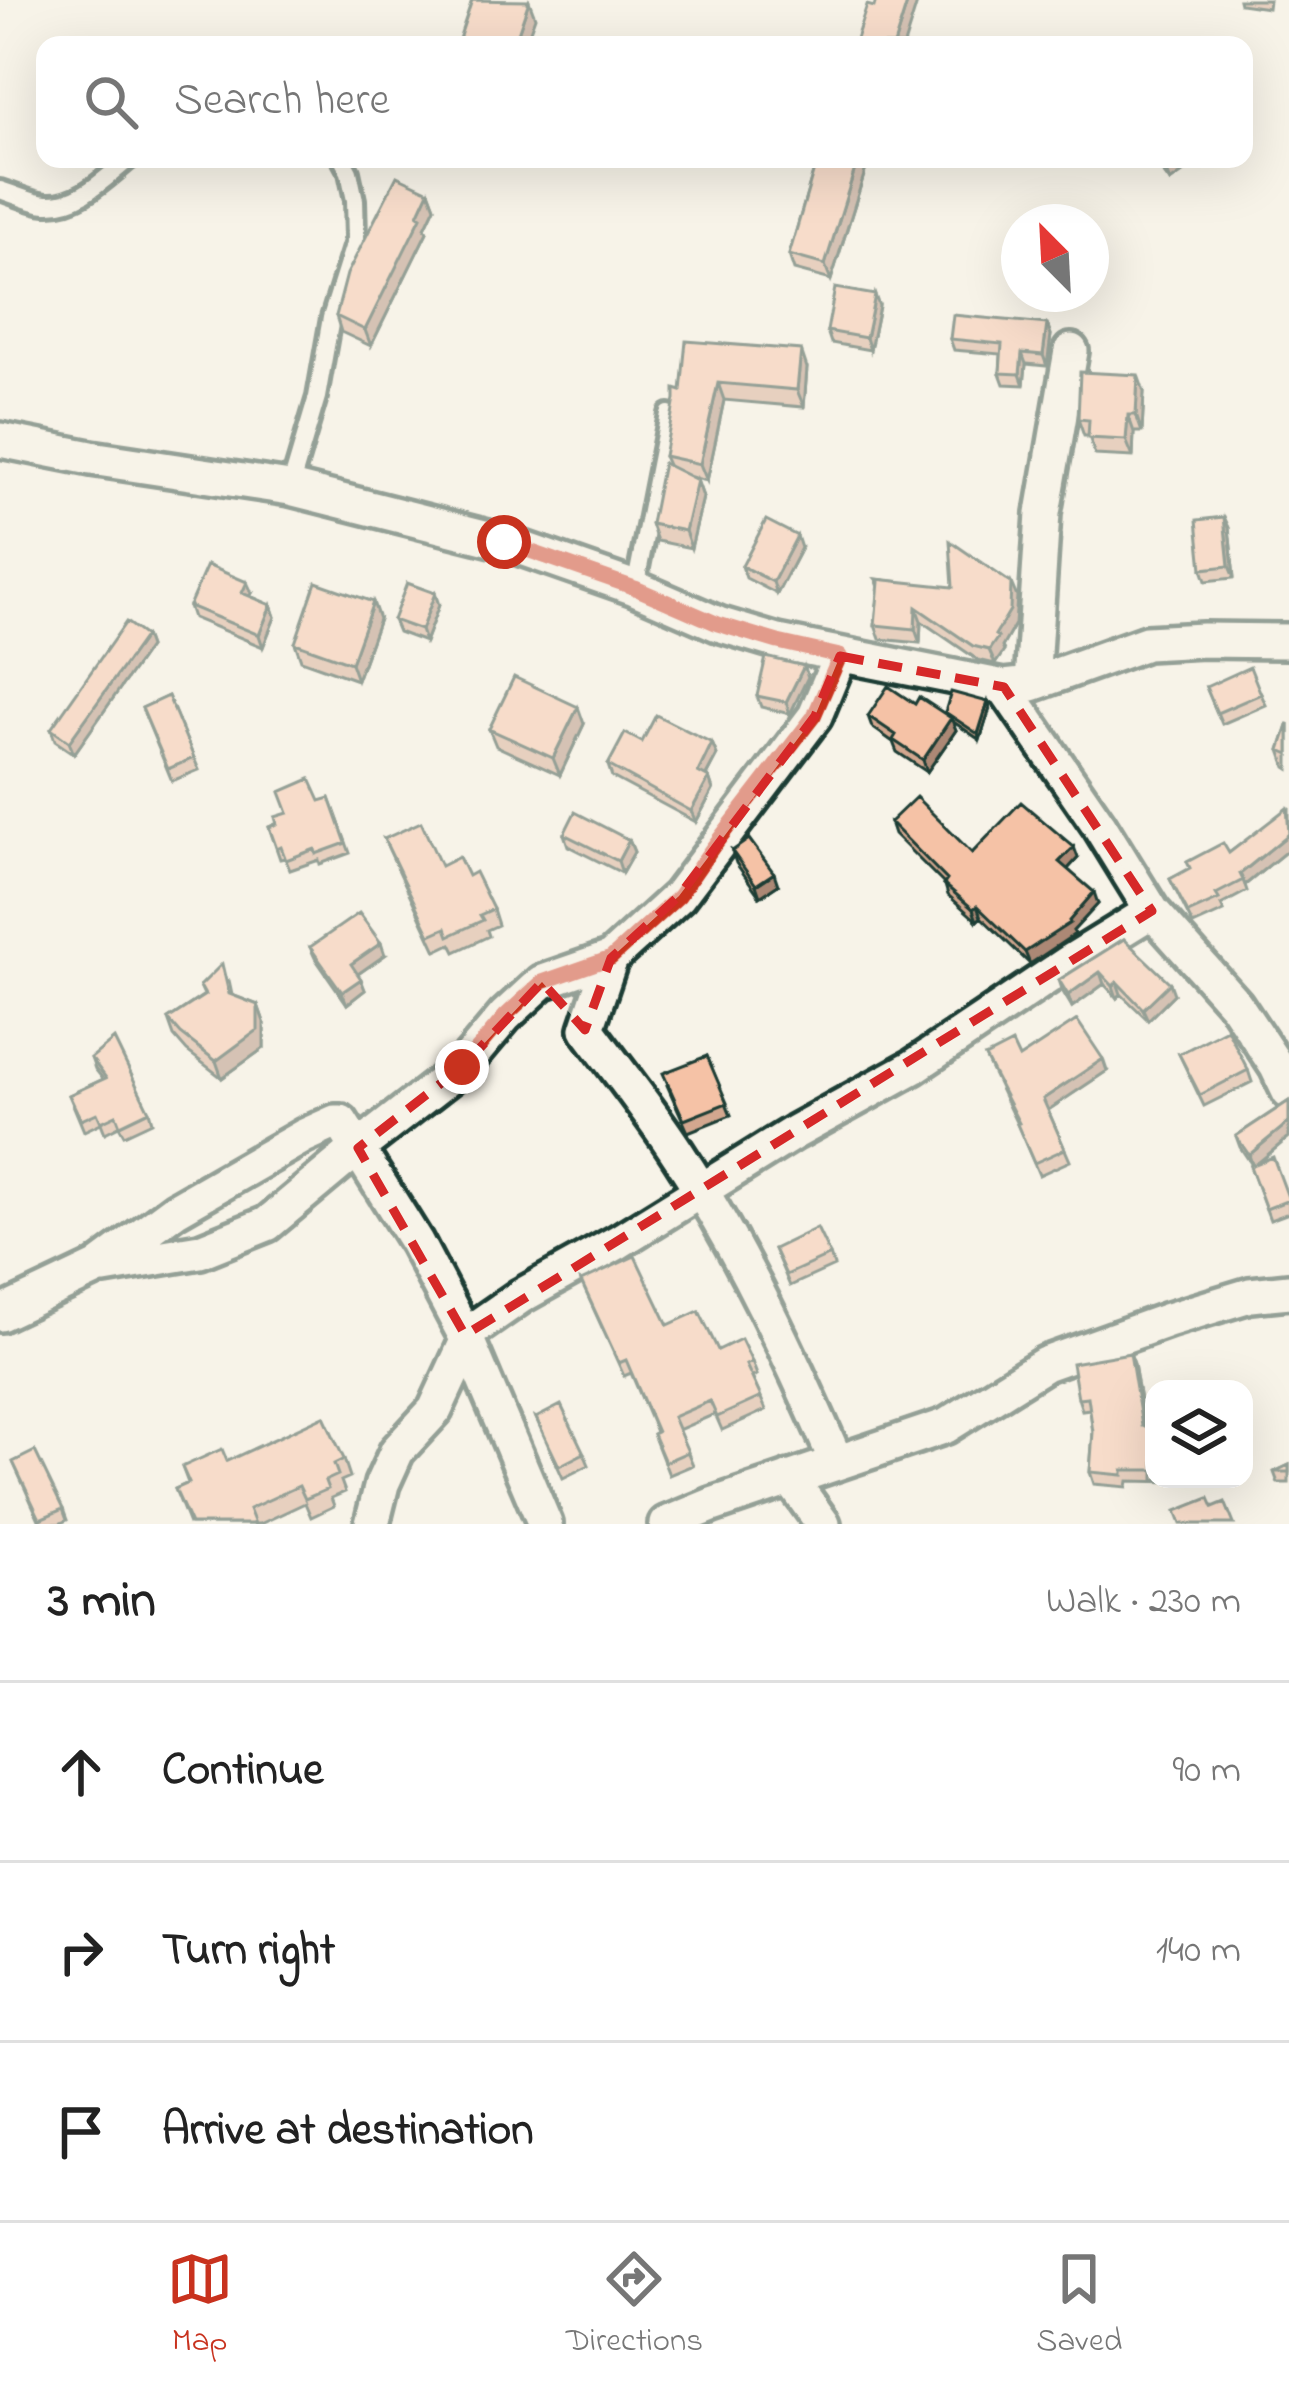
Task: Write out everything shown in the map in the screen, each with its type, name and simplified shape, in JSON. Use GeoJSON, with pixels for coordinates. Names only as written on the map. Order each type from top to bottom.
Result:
{"type":"FeatureCollection","features":[{"type":"Feature","properties":{"kind":"street"},"geometry":{"type":"LineString","coordinates":[[1071,351],[1043,513],[1041,573],[1018,686],[1153,911],[1236,1005],[1289,1092]]}},
{"type":"Feature","properties":{"kind":"street"},"geometry":{"type":"LineString","coordinates":[[0,440],[290,488],[504,542],[635,588],[718,624],[778,642],[1018,686],[1146,643],[1289,641]]}},
{"type":"Feature","properties":{"kind":"street"},"geometry":{"type":"LineString","coordinates":[[97,1268],[200,1251],[267,1223],[462,1067],[505,1016],[542,982],[611,958],[679,896],[814,716],[840,656]]}},
{"type":"Feature","properties":{"kind":"street"},"geometry":{"type":"LineString","coordinates":[[372,1524],[382,1484],[398,1451],[435,1410],[466,1338],[521,1296],[913,1067],[1153,911]]}},
{"type":"Feature","properties":{"kind":"street"},"geometry":{"type":"LineString","coordinates":[[587,1029],[611,958]]}},
{"type":"Feature","properties":{"kind":"street"},"geometry":{"type":"LineString","coordinates":[[542,982],[587,1029],[681,1158],[778,1329],[837,1463]]}},
{"type":"Feature","properties":{"kind":"street"},"geometry":{"type":"LineString","coordinates":[[0,1314],[97,1268],[175,1210],[320,1129],[341,1122],[416,1241],[466,1338],[545,1524]]}},
{"type":"Feature","properties":{"kind":"street"},"geometry":{"type":"LineString","coordinates":[[666,1524],[946,1426],[1045,1364],[1250,1295],[1289,1292]]}},
{"type":"Feature","properties":{"kind":"street"},"geometry":{"type":"LineString","coordinates":[[790,1478],[823,1524]]}},
{"type":"Feature","properties":{"kind":"lane"},"geometry":{"type":"LineString","coordinates":[[0,190],[45,204],[71,201],[118,168]]}},
{"type":"Feature","properties":{"kind":"lane"},"geometry":{"type":"LineString","coordinates":[[290,488],[356,238],[355,200],[347,168]]}},
{"type":"Feature","properties":{"kind":"lane"},"geometry":{"type":"LineString","coordinates":[[635,588],[669,414]]}},
{"type":"Feature","properties":{"kind":"highlighted area"},"geometry":{"type":"Polygon","coordinates":[[[840,656],[1004,687],[1152,911],[465,1335],[358,1148],[462,1067],[542,982],[585,1030],[611,958],[679,896],[815,716],[840,656]]]}},
{"type":"Feature","properties":{"kind":"building"},"geometry":{"type":"Polygon","coordinates":[[[472,0],[529,1],[517,36],[460,36],[472,0]]]}},
{"type":"Feature","properties":{"kind":"building"},"geometry":{"type":"Polygon","coordinates":[[[876,0],[908,0],[897,36],[857,36],[867,5],[874,7],[876,0]]]}},
{"type":"Feature","properties":{"kind":"building"},"geometry":{"type":"Polygon","coordinates":[[[814,168],[855,168],[825,265],[789,255],[814,168]]]}},
{"type":"Feature","properties":{"kind":"building"},"geometry":{"type":"Polygon","coordinates":[[[397,176],[429,191],[421,217],[365,330],[336,316],[347,274],[397,176]]]}},
{"type":"Feature","properties":{"kind":"building"},"geometry":{"type":"Polygon","coordinates":[[[835,288],[875,295],[866,338],[827,331],[835,288]]]}},
{"type":"Feature","properties":{"kind":"building"},"geometry":{"type":"Polygon","coordinates":[[[953,315],[1047,324],[1043,355],[1022,353],[1020,374],[1000,373],[1002,344],[950,339],[953,315]]]}},
{"type":"Feature","properties":{"kind":"building"},"geometry":{"type":"Polygon","coordinates":[[[686,341],[801,350],[797,390],[718,383],[700,464],[664,456],[675,389],[681,391],[686,341]]]}},
{"type":"Feature","properties":{"kind":"building"},"geometry":{"type":"Polygon","coordinates":[[[1080,372],[1138,375],[1136,415],[1128,415],[1126,440],[1088,438],[1089,420],[1078,419],[1080,372]]]}},
{"type":"Feature","properties":{"kind":"building"},"geometry":{"type":"Polygon","coordinates":[[[663,463],[697,480],[685,531],[651,524],[663,463]]]}},
{"type":"Feature","properties":{"kind":"building"},"geometry":{"type":"Polygon","coordinates":[[[1224,517],[1229,566],[1202,569],[1197,520],[1224,517]]]}},
{"type":"Feature","properties":{"kind":"building"},"geometry":{"type":"Polygon","coordinates":[[[766,520],[797,536],[773,582],[742,566],[766,520]]]}},
{"type":"Feature","properties":{"kind":"building"},"geometry":{"type":"Polygon","coordinates":[[[950,541],[1011,583],[1010,610],[989,650],[973,646],[916,607],[915,629],[875,625],[876,579],[953,587],[950,541]]]}},
{"type":"Feature","properties":{"kind":"building"},"geometry":{"type":"Polygon","coordinates":[[[207,565],[247,582],[242,593],[271,605],[259,635],[189,606],[207,565]]]}},
{"type":"Feature","properties":{"kind":"building"},"geometry":{"type":"Polygon","coordinates":[[[316,582],[373,602],[351,663],[295,643],[316,582]]]}},
{"type":"Feature","properties":{"kind":"building"},"geometry":{"type":"Polygon","coordinates":[[[407,583],[435,593],[421,630],[393,620],[407,583]]]}},
{"type":"Feature","properties":{"kind":"building"},"geometry":{"type":"Polygon","coordinates":[[[126,622],[145,636],[69,742],[51,729],[126,622]]]}},
{"type":"Feature","properties":{"kind":"building"},"geometry":{"type":"Polygon","coordinates":[[[766,657],[804,666],[786,702],[757,696],[766,657]]]}},
{"type":"Feature","properties":{"kind":"building"},"geometry":{"type":"Polygon","coordinates":[[[1250,667],[1261,694],[1217,713],[1206,687],[1250,667]]]}},
{"type":"Feature","properties":{"kind":"building"},"geometry":{"type":"Polygon","coordinates":[[[514,677],[578,707],[553,758],[489,729],[514,677]]]}},
{"type":"Feature","properties":{"kind":"building"},"geometry":{"type":"Polygon","coordinates":[[[888,686],[915,704],[919,697],[951,718],[923,760],[868,716],[888,686]]]}},
{"type":"Feature","properties":{"kind":"building"},"geometry":{"type":"Polygon","coordinates":[[[951,692],[988,702],[978,734],[945,712],[951,692]]]}},
{"type":"Feature","properties":{"kind":"building"},"geometry":{"type":"Polygon","coordinates":[[[168,696],[194,758],[168,769],[142,708],[168,696]]]}},
{"type":"Feature","properties":{"kind":"building"},"geometry":{"type":"Polygon","coordinates":[[[656,715],[712,743],[698,772],[709,778],[691,811],[608,765],[625,733],[642,742],[656,715]]]}},
{"type":"Feature","properties":{"kind":"building"},"geometry":{"type":"Polygon","coordinates":[[[1289,723],[1289,754],[1280,750],[1289,723]]]}},
{"type":"Feature","properties":{"kind":"building"},"geometry":{"type":"Polygon","coordinates":[[[310,779],[320,801],[330,798],[346,843],[286,860],[269,827],[277,824],[275,817],[288,813],[280,792],[310,779]]]}},
{"type":"Feature","properties":{"kind":"building"},"geometry":{"type":"Polygon","coordinates":[[[916,797],[972,853],[1021,802],[1074,847],[1059,862],[1094,892],[1070,923],[1025,952],[977,906],[973,909],[944,884],[947,880],[890,822],[916,797]]]}},
{"type":"Feature","properties":{"kind":"building"},"geometry":{"type":"Polygon","coordinates":[[[1287,808],[1289,834],[1240,874],[1243,880],[1216,894],[1219,899],[1188,913],[1170,879],[1190,868],[1187,862],[1223,843],[1229,853],[1287,808]]]}},
{"type":"Feature","properties":{"kind":"building"},"geometry":{"type":"Polygon","coordinates":[[[575,812],[629,840],[618,861],[564,834],[575,812]]]}},
{"type":"Feature","properties":{"kind":"building"},"geometry":{"type":"Polygon","coordinates":[[[421,822],[441,866],[459,857],[468,876],[475,872],[493,909],[480,915],[483,920],[449,936],[446,928],[430,935],[384,839],[421,822]]]}},
{"type":"Feature","properties":{"kind":"building"},"geometry":{"type":"Polygon","coordinates":[[[749,839],[774,873],[756,885],[732,851],[749,839]]]}},
{"type":"Feature","properties":{"kind":"building"},"geometry":{"type":"Polygon","coordinates":[[[359,913],[381,943],[351,964],[361,979],[342,992],[310,947],[359,913]]]}},
{"type":"Feature","properties":{"kind":"building"},"geometry":{"type":"Polygon","coordinates":[[[1124,939],[1170,983],[1143,1009],[1100,972],[1068,995],[1059,980],[1124,939]]]}},
{"type":"Feature","properties":{"kind":"building"},"geometry":{"type":"Polygon","coordinates":[[[222,964],[229,994],[258,1005],[258,1030],[216,1061],[168,1019],[205,995],[200,986],[222,964]]]}},
{"type":"Feature","properties":{"kind":"building"},"geometry":{"type":"Polygon","coordinates":[[[1077,1020],[1103,1059],[1043,1099],[1065,1149],[1034,1163],[985,1057],[1012,1043],[1019,1058],[1077,1020]]]}},
{"type":"Feature","properties":{"kind":"building"},"geometry":{"type":"Polygon","coordinates":[[[1227,1029],[1248,1070],[1200,1095],[1179,1054],[1227,1029]]]}},
{"type":"Feature","properties":{"kind":"building"},"geometry":{"type":"Polygon","coordinates":[[[114,1039],[149,1111],[120,1125],[116,1115],[101,1122],[97,1113],[81,1120],[69,1095],[106,1078],[91,1058],[114,1039]]]}},
{"type":"Feature","properties":{"kind":"building"},"geometry":{"type":"Polygon","coordinates":[[[707,1056],[727,1103],[684,1120],[663,1073],[707,1056]]]}},
{"type":"Feature","properties":{"kind":"building"},"geometry":{"type":"Polygon","coordinates":[[[1289,1101],[1289,1122],[1249,1155],[1236,1136],[1289,1101]]]}},
{"type":"Feature","properties":{"kind":"building"},"geometry":{"type":"Polygon","coordinates":[[[1273,1157],[1289,1200],[1266,1209],[1250,1166],[1273,1157]]]}},
{"type":"Feature","properties":{"kind":"building"},"geometry":{"type":"Polygon","coordinates":[[[817,1228],[830,1255],[786,1275],[774,1249],[817,1228]]]}},
{"type":"Feature","properties":{"kind":"building"},"geometry":{"type":"Polygon","coordinates":[[[635,1256],[668,1325],[699,1311],[718,1350],[741,1339],[752,1362],[746,1365],[761,1397],[717,1417],[710,1401],[673,1417],[688,1452],[665,1462],[626,1360],[619,1363],[581,1281],[635,1256]]]}},
{"type":"Feature","properties":{"kind":"building"},"geometry":{"type":"Polygon","coordinates":[[[1130,1353],[1145,1426],[1145,1470],[1123,1470],[1123,1475],[1090,1472],[1093,1432],[1088,1397],[1078,1398],[1072,1363],[1130,1353]]]}},
{"type":"Feature","properties":{"kind":"building"},"geometry":{"type":"Polygon","coordinates":[[[561,1405],[584,1453],[559,1466],[536,1418],[561,1405]]]}},
{"type":"Feature","properties":{"kind":"building"},"geometry":{"type":"Polygon","coordinates":[[[324,1416],[344,1459],[334,1464],[338,1475],[325,1481],[328,1489],[305,1499],[299,1486],[249,1509],[255,1524],[191,1524],[175,1489],[189,1483],[182,1467],[222,1449],[227,1461],[324,1416]]]}},
{"type":"Feature","properties":{"kind":"building"},"geometry":{"type":"Polygon","coordinates":[[[35,1451],[63,1509],[40,1519],[13,1462],[35,1451]]]}},
{"type":"Feature","properties":{"kind":"building"},"geometry":{"type":"Polygon","coordinates":[[[1209,1498],[1213,1507],[1225,1502],[1234,1524],[1181,1524],[1176,1511],[1209,1498]]]}},
{"type":"Feature","properties":{"kind":"route"},"geometry":{"type":"LineString","coordinates":[[462,1067],[505,1016],[542,982],[611,958],[679,896],[814,716],[840,656],[718,624],[635,588],[504,542]]}}]}
